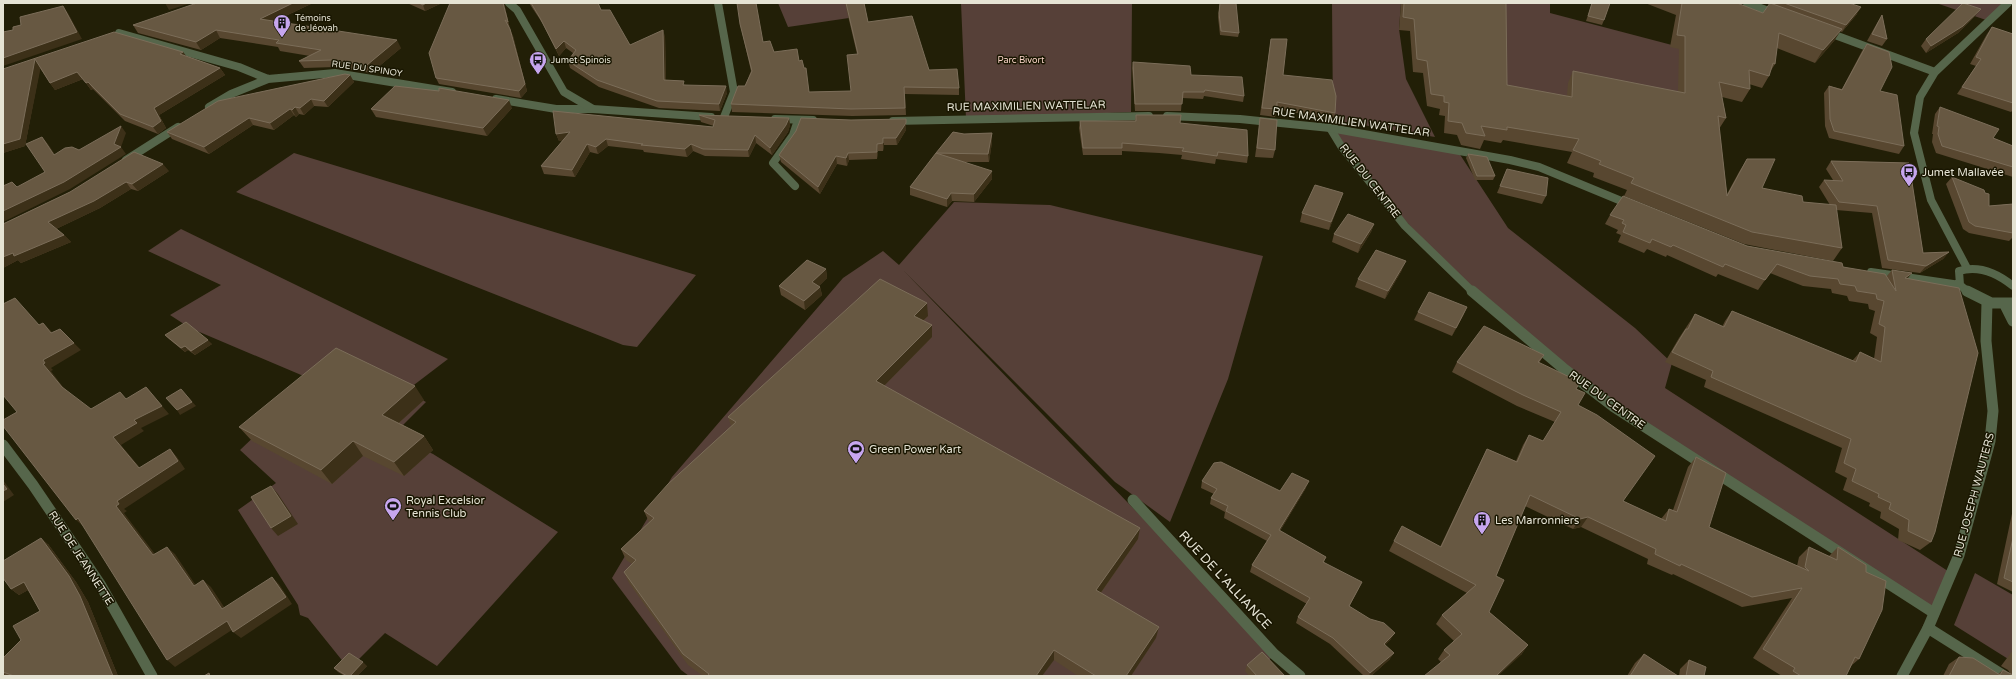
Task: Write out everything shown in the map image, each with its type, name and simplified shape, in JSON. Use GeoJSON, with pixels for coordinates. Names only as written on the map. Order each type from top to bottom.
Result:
{"type":"FeatureCollection","features":[{"type":"Feature","properties":{"kind":"street"},"geometry":{"type":"LineString","coordinates":[[509,3],[517,10],[564,92],[593,109]]}},
{"type":"Feature","properties":{"kind":"street"},"geometry":{"type":"LineString","coordinates":[[488,98],[556,109],[593,109],[728,117],[734,92],[718,3]]}},
{"type":"Feature","properties":{"kind":"street"},"geometry":{"type":"LineString","coordinates":[[1748,3],[1785,17]]}},
{"type":"Feature","properties":{"kind":"street"},"geometry":{"type":"LineString","coordinates":[[1967,268],[1931,200],[1914,133],[1920,97],[1935,72],[2008,3]]}},
{"type":"Feature","properties":{"kind":"street","name":"RUE DU SPINOY"},"geometry":{"type":"LineString","coordinates":[[134,28],[115,34],[239,67],[268,79],[335,73],[457,93]]}},
{"type":"Feature","properties":{"kind":"street"},"geometry":{"type":"LineString","coordinates":[[1815,28],[1935,72]]}},
{"type":"Feature","properties":{"kind":"street"},"geometry":{"type":"LineString","coordinates":[[204,110],[231,94],[268,79]]}},
{"type":"Feature","properties":{"kind":"street","name":"RUE MAXIMILIEN WATTELAR"},"geometry":{"type":"LineString","coordinates":[[885,121],[1158,116],[1240,119],[1330,128],[1442,147],[1539,167],[1641,209]]}},
{"type":"Feature","properties":{"kind":"street"},"geometry":{"type":"LineString","coordinates":[[768,119],[821,121]]}},
{"type":"Feature","properties":{"kind":"street"},"geometry":{"type":"LineString","coordinates":[[795,186],[773,163],[793,135],[798,120]]}},
{"type":"Feature","properties":{"kind":"street"},"geometry":{"type":"LineString","coordinates":[[118,166],[184,123]]}},
{"type":"Feature","properties":{"kind":"street","name":"RUE DU CENTRE"},"geometry":{"type":"LineString","coordinates":[[1330,128],[1341,146],[1405,226],[1477,295],[1563,368],[1614,407],[1656,435],[1934,613]]}},
{"type":"Feature","properties":{"kind":"street"},"geometry":{"type":"LineString","coordinates":[[1960,285],[1959,271],[1967,268],[1988,270],[2011,281]]}},
{"type":"Feature","properties":{"kind":"street"},"geometry":{"type":"LineString","coordinates":[[1865,271],[1960,285],[1970,294],[1987,302],[2009,304],[2013,321]]}},
{"type":"Feature","properties":{"kind":"street","name":"RUE JOSEPH WAUTERS"},"geometry":{"type":"LineString","coordinates":[[1902,676],[1928,628],[1959,555],[1990,441],[1993,410],[1986,341],[1987,302]]}},
{"type":"Feature","properties":{"kind":"street","name":"RUE DE JEANNETTE"},"geometry":{"type":"LineString","coordinates":[[3,445],[33,485],[100,584],[152,676]]}},
{"type":"Feature","properties":{"kind":"street","name":"RUE DE L'ALLIANCE"},"geometry":{"type":"LineString","coordinates":[[1133,500],[1274,654],[1300,676]]}},
{"type":"Feature","properties":{"kind":"street"},"geometry":{"type":"LineString","coordinates":[[1928,628],[2004,676]]}},
{"type":"Feature","properties":{"kind":"green space"},"geometry":{"type":"Polygon","coordinates":[[[778,3],[847,3],[849,18],[788,27],[778,3]]]}},
{"type":"Feature","properties":{"kind":"green space","name":"Parc Bivort"},"geometry":{"type":"Polygon","coordinates":[[[961,3],[1132,3],[1131,112],[966,119],[961,3]]]}},
{"type":"Feature","properties":{"kind":"green space"},"geometry":{"type":"Polygon","coordinates":[[[1332,3],[1401,3],[1399,29],[1406,79],[1435,137],[1333,120],[1332,3]]]}},
{"type":"Feature","properties":{"kind":"green space"},"geometry":{"type":"Polygon","coordinates":[[[1501,3],[1550,3],[1550,13],[1710,55],[1711,112],[1567,127],[1501,116],[1501,3]]]}},
{"type":"Feature","properties":{"kind":"green space"},"geometry":{"type":"Polygon","coordinates":[[[1936,3],[2008,3],[1989,21],[1936,3]]]}},
{"type":"Feature","properties":{"kind":"green space"},"geometry":{"type":"Polygon","coordinates":[[[1330,128],[1457,150],[1508,228],[1635,328],[1672,363],[1665,388],[1951,573],[1934,613],[1572,374],[1456,275],[1371,184],[1330,128]]]}},
{"type":"Feature","properties":{"kind":"green space"},"geometry":{"type":"Polygon","coordinates":[[[294,153],[696,275],[637,347],[623,345],[236,192],[294,153]]]}},
{"type":"Feature","properties":{"kind":"green space"},"geometry":{"type":"Polygon","coordinates":[[[954,202],[1050,205],[1263,256],[1228,379],[1170,522],[1115,482],[903,270],[1274,654],[1256,676],[689,676],[681,670],[612,578],[672,477],[843,278],[883,251],[899,265],[954,202]]]}},
{"type":"Feature","properties":{"kind":"green space","name":"Royal Excelsior Tennis Club"},"geometry":{"type":"Polygon","coordinates":[[[181,229],[448,359],[406,391],[426,402],[393,435],[433,454],[558,532],[437,666],[385,633],[349,669],[308,618],[300,615],[298,605],[238,510],[276,483],[240,450],[313,380],[190,328],[170,315],[221,285],[148,251],[181,229]]]}},
{"type":"Feature","properties":{"kind":"green space"},"geometry":{"type":"Polygon","coordinates":[[[1975,573],[2013,595],[2013,662],[1954,625],[1975,573]]]}},
{"type":"Feature","properties":{"kind":"building"},"geometry":{"type":"Polygon","coordinates":[[[197,3],[293,3],[260,19],[397,40],[367,65],[332,60],[299,61],[321,50],[276,43],[279,40],[216,30],[196,42],[133,25],[197,3]]]}},
{"type":"Feature","properties":{"kind":"building"},"geometry":{"type":"Polygon","coordinates":[[[450,3],[503,3],[508,22],[505,20],[510,29],[525,84],[519,91],[436,78],[429,53],[450,3]]]}},
{"type":"Feature","properties":{"kind":"building"},"geometry":{"type":"Polygon","coordinates":[[[531,3],[598,3],[601,10],[610,10],[630,45],[663,30],[664,80],[684,81],[683,85],[726,86],[719,104],[657,101],[597,80],[568,61],[576,50],[564,41],[556,49],[531,3]]]}},
{"type":"Feature","properties":{"kind":"building"},"geometry":{"type":"Polygon","coordinates":[[[737,3],[756,3],[763,42],[770,41],[774,52],[797,49],[799,61],[802,60],[804,68],[806,68],[809,92],[851,91],[847,55],[858,54],[846,3],[864,3],[868,22],[912,16],[929,70],[957,69],[959,88],[904,87],[905,108],[851,109],[731,104],[738,86],[745,86],[752,71],[740,24],[737,3]]]}},
{"type":"Feature","properties":{"kind":"building"},"geometry":{"type":"Polygon","coordinates":[[[1220,3],[1236,3],[1239,33],[1221,31],[1219,13],[1220,3]]]}},
{"type":"Feature","properties":{"kind":"building"},"geometry":{"type":"Polygon","coordinates":[[[1404,3],[1506,3],[1507,85],[1572,97],[1573,71],[1685,93],[1685,36],[1677,35],[1682,3],[1737,3],[1763,13],[1770,3],[1842,29],[1823,50],[1779,33],[1775,64],[1773,63],[1769,76],[1749,70],[1750,89],[1719,82],[1726,118],[1718,116],[1727,196],[1747,159],[1775,159],[1762,188],[1802,196],[1803,202],[1836,205],[1842,248],[1752,232],[1631,183],[1634,178],[1599,164],[1601,161],[1573,150],[1579,139],[1507,127],[1507,130],[1481,126],[1485,136],[1466,133],[1462,123],[1448,121],[1449,103],[1444,102],[1444,96],[1431,94],[1427,61],[1417,59],[1414,19],[1403,17],[1404,3]]]}},
{"type":"Feature","properties":{"kind":"building"},"geometry":{"type":"Polygon","coordinates":[[[1592,3],[1610,3],[1604,20],[1588,16],[1592,3]]]}},
{"type":"Feature","properties":{"kind":"building"},"geometry":{"type":"Polygon","coordinates":[[[1784,3],[1849,3],[1861,7],[1846,25],[1784,3]]]}},
{"type":"Feature","properties":{"kind":"building"},"geometry":{"type":"Polygon","coordinates":[[[1963,3],[1981,9],[1963,26],[1931,46],[1926,39],[1963,3]]]}},
{"type":"Feature","properties":{"kind":"building"},"geometry":{"type":"Polygon","coordinates":[[[63,6],[77,32],[3,58],[3,32],[13,30],[13,27],[21,25],[20,17],[63,6]]]}},
{"type":"Feature","properties":{"kind":"building"},"geometry":{"type":"Polygon","coordinates":[[[1882,15],[1887,39],[1872,34],[1882,15]]]}},
{"type":"Feature","properties":{"kind":"building"},"geometry":{"type":"Polygon","coordinates":[[[1992,27],[2013,34],[2013,103],[1962,87],[1981,59],[1976,57],[1992,27]]]}},
{"type":"Feature","properties":{"kind":"building"},"geometry":{"type":"Polygon","coordinates":[[[114,32],[183,52],[180,54],[220,68],[154,108],[161,121],[153,127],[120,114],[88,82],[86,83],[77,72],[50,83],[35,59],[20,139],[3,144],[3,69],[114,32]]]}},
{"type":"Feature","properties":{"kind":"building"},"geometry":{"type":"Polygon","coordinates":[[[1271,39],[1287,39],[1283,75],[1332,80],[1336,96],[1335,113],[1277,102],[1277,109],[1262,108],[1271,39]]]}},
{"type":"Feature","properties":{"kind":"building"},"geometry":{"type":"Polygon","coordinates":[[[1867,44],[1889,52],[1892,67],[1880,91],[1897,95],[1904,146],[1834,131],[1830,119],[1829,86],[1842,90],[1867,44]]]}},
{"type":"Feature","properties":{"kind":"building"},"geometry":{"type":"Polygon","coordinates":[[[1133,62],[1190,66],[1191,75],[1242,77],[1244,96],[1205,90],[1204,92],[1183,92],[1182,104],[1135,104],[1133,62]]]}},
{"type":"Feature","properties":{"kind":"building"},"geometry":{"type":"Polygon","coordinates":[[[345,74],[350,75],[324,101],[311,99],[300,108],[295,107],[292,110],[290,109],[270,123],[249,118],[204,147],[167,132],[218,101],[345,74]]]}},
{"type":"Feature","properties":{"kind":"building"},"geometry":{"type":"Polygon","coordinates":[[[395,86],[439,91],[439,88],[509,100],[483,128],[371,109],[395,86]]]}},
{"type":"Feature","properties":{"kind":"building"},"geometry":{"type":"Polygon","coordinates":[[[1940,107],[1999,129],[1993,138],[2013,146],[2013,167],[1942,146],[1938,134],[1939,127],[1937,126],[1940,107]]]}},
{"type":"Feature","properties":{"kind":"building"},"geometry":{"type":"Polygon","coordinates":[[[553,111],[713,127],[715,120],[699,115],[789,118],[786,125],[770,148],[755,135],[748,150],[703,149],[691,144],[685,149],[641,145],[643,144],[606,139],[596,147],[587,144],[572,170],[541,166],[570,132],[556,134],[553,111]]]}},
{"type":"Feature","properties":{"kind":"building"},"geometry":{"type":"Polygon","coordinates":[[[1136,115],[1181,115],[1180,123],[1247,130],[1248,156],[1218,152],[1217,156],[1182,151],[1184,148],[1122,143],[1122,148],[1083,148],[1080,121],[1136,121],[1136,115]]]}},
{"type":"Feature","properties":{"kind":"building"},"geometry":{"type":"Polygon","coordinates":[[[801,118],[851,120],[906,119],[906,123],[896,138],[883,138],[883,143],[877,144],[877,152],[848,153],[846,158],[836,156],[818,187],[779,155],[796,131],[801,118]]]}},
{"type":"Feature","properties":{"kind":"building"},"geometry":{"type":"Polygon","coordinates":[[[1260,118],[1277,120],[1275,150],[1257,148],[1260,118]]]}},
{"type":"Feature","properties":{"kind":"building"},"geometry":{"type":"Polygon","coordinates":[[[121,126],[114,144],[121,147],[64,182],[3,211],[3,186],[12,182],[17,187],[45,172],[26,144],[42,137],[54,155],[65,148],[72,147],[79,150],[121,126]]]}},
{"type":"Feature","properties":{"kind":"building"},"geometry":{"type":"Polygon","coordinates":[[[953,132],[964,134],[992,133],[988,154],[936,153],[953,132]]]}},
{"type":"Feature","properties":{"kind":"building"},"geometry":{"type":"Polygon","coordinates":[[[134,152],[163,164],[132,184],[126,182],[94,201],[48,222],[64,235],[14,256],[13,253],[3,257],[3,224],[70,192],[134,152]]]}},
{"type":"Feature","properties":{"kind":"building"},"geometry":{"type":"Polygon","coordinates":[[[936,153],[992,171],[974,194],[951,193],[947,199],[910,187],[936,153]]]}},
{"type":"Feature","properties":{"kind":"building"},"geometry":{"type":"Polygon","coordinates":[[[1468,154],[1487,157],[1495,176],[1477,176],[1468,154]]]}},
{"type":"Feature","properties":{"kind":"building"},"geometry":{"type":"Polygon","coordinates":[[[1831,161],[1909,163],[1923,253],[1949,252],[1926,266],[1888,260],[1877,206],[1839,202],[1824,180],[1843,181],[1831,161]]]}},
{"type":"Feature","properties":{"kind":"building"},"geometry":{"type":"Polygon","coordinates":[[[1507,169],[1548,178],[1546,196],[1500,186],[1507,169]]]}},
{"type":"Feature","properties":{"kind":"building"},"geometry":{"type":"Polygon","coordinates":[[[1952,177],[1984,190],[1985,193],[1989,194],[1989,206],[2013,204],[2013,233],[1975,226],[1969,222],[1952,177]]]}},
{"type":"Feature","properties":{"kind":"building"},"geometry":{"type":"Polygon","coordinates":[[[1315,185],[1343,193],[1331,222],[1302,213],[1315,185]]]}},
{"type":"Feature","properties":{"kind":"building"},"geometry":{"type":"Polygon","coordinates":[[[1623,196],[1747,246],[1842,263],[1843,267],[1885,274],[1896,291],[1892,270],[1912,273],[1905,278],[1959,288],[1978,353],[1935,532],[1931,542],[1908,531],[1909,520],[1889,509],[1891,503],[1878,497],[1879,494],[1852,481],[1856,469],[1844,463],[1851,439],[1711,377],[1713,371],[1672,352],[1686,329],[1688,329],[1695,314],[1724,327],[1732,311],[1856,362],[1860,352],[1881,362],[1885,327],[1879,324],[1884,301],[1877,299],[1876,294],[1857,291],[1855,286],[1840,284],[1838,279],[1810,276],[1777,264],[1765,280],[1725,264],[1723,267],[1673,245],[1671,247],[1652,239],[1650,243],[1623,232],[1626,225],[1622,223],[1624,220],[1610,215],[1623,196]]]}},
{"type":"Feature","properties":{"kind":"building"},"geometry":{"type":"Polygon","coordinates":[[[1348,214],[1374,224],[1361,244],[1334,234],[1348,214]]]}},
{"type":"Feature","properties":{"kind":"building"},"geometry":{"type":"Polygon","coordinates":[[[1376,250],[1406,261],[1388,291],[1358,279],[1376,250]]]}},
{"type":"Feature","properties":{"kind":"building"},"geometry":{"type":"Polygon","coordinates":[[[807,260],[826,269],[812,282],[820,287],[804,301],[779,286],[807,260]]]}},
{"type":"Feature","properties":{"kind":"building","name":"Green Power Kart"},"geometry":{"type":"Polygon","coordinates":[[[880,279],[927,303],[914,316],[932,325],[876,381],[1140,528],[1096,590],[1159,627],[1126,676],[1096,676],[1054,650],[1036,676],[707,676],[709,674],[683,654],[624,572],[636,560],[621,549],[654,518],[644,511],[668,484],[736,422],[728,417],[880,279]]]}},
{"type":"Feature","properties":{"kind":"building"},"geometry":{"type":"Polygon","coordinates":[[[1429,292],[1467,307],[1456,328],[1418,312],[1429,292]]]}},
{"type":"Feature","properties":{"kind":"building"},"geometry":{"type":"Polygon","coordinates":[[[15,298],[39,325],[43,323],[51,333],[60,329],[74,343],[43,360],[45,363],[43,364],[62,387],[91,409],[120,392],[126,399],[146,387],[162,406],[134,420],[137,423],[113,437],[139,468],[170,449],[178,461],[117,501],[119,504],[116,506],[153,555],[167,547],[194,586],[203,580],[222,609],[272,577],[286,597],[233,632],[227,621],[167,660],[78,518],[76,520],[3,426],[3,420],[17,412],[3,395],[3,304],[15,298]]]}},
{"type":"Feature","properties":{"kind":"building"},"geometry":{"type":"Polygon","coordinates":[[[186,322],[208,340],[191,351],[185,346],[181,348],[165,335],[186,322]]]}},
{"type":"Feature","properties":{"kind":"building"},"geometry":{"type":"Polygon","coordinates":[[[1484,326],[1544,355],[1538,362],[1580,382],[1576,389],[1585,393],[1578,405],[1597,415],[1655,456],[1623,501],[1666,521],[1669,509],[1677,512],[1696,457],[1726,473],[1709,527],[1809,571],[1805,567],[1809,547],[1837,560],[1838,547],[1866,565],[1866,572],[1886,581],[1882,610],[1859,659],[1855,657],[1846,676],[1801,676],[1793,671],[1795,668],[1763,649],[1802,588],[1752,597],[1681,564],[1680,566],[1655,554],[1656,549],[1588,517],[1580,519],[1530,495],[1496,576],[1504,580],[1489,612],[1528,645],[1496,676],[1424,676],[1450,655],[1444,650],[1462,634],[1442,615],[1476,585],[1394,541],[1402,526],[1441,547],[1487,449],[1517,462],[1529,435],[1543,441],[1561,412],[1457,362],[1484,326]]]}},
{"type":"Feature","properties":{"kind":"building"},"geometry":{"type":"Polygon","coordinates":[[[336,348],[415,386],[382,415],[424,436],[394,462],[353,441],[321,470],[239,427],[336,348]]]}},
{"type":"Feature","properties":{"kind":"building"},"geometry":{"type":"Polygon","coordinates":[[[181,389],[192,402],[177,410],[166,398],[181,389]]]}},
{"type":"Feature","properties":{"kind":"building"},"geometry":{"type":"Polygon","coordinates":[[[1221,462],[1280,491],[1292,473],[1309,481],[1279,530],[1326,557],[1323,562],[1362,582],[1349,606],[1370,619],[1384,623],[1395,633],[1384,644],[1394,653],[1370,673],[1333,638],[1298,617],[1310,598],[1252,565],[1271,535],[1226,511],[1228,506],[1211,498],[1217,489],[1202,481],[1214,463],[1221,462]]]}},
{"type":"Feature","properties":{"kind":"building"},"geometry":{"type":"Polygon","coordinates":[[[3,484],[7,489],[3,491],[3,484]]]}},
{"type":"Feature","properties":{"kind":"building"},"geometry":{"type":"Polygon","coordinates":[[[271,486],[291,516],[271,528],[251,497],[271,486]]]}},
{"type":"Feature","properties":{"kind":"building"},"geometry":{"type":"Polygon","coordinates":[[[41,538],[69,576],[80,596],[113,676],[14,676],[3,672],[3,658],[21,640],[13,626],[40,611],[24,582],[11,589],[3,578],[3,561],[41,538]]]}},
{"type":"Feature","properties":{"kind":"building"},"geometry":{"type":"Polygon","coordinates":[[[2013,538],[2013,582],[2004,578],[2013,538]]]}},
{"type":"Feature","properties":{"kind":"building"},"geometry":{"type":"Polygon","coordinates":[[[1262,652],[1285,676],[1257,676],[1247,665],[1262,652]]]}},
{"type":"Feature","properties":{"kind":"building"},"geometry":{"type":"Polygon","coordinates":[[[349,653],[363,662],[350,676],[347,676],[334,668],[349,653]]]}},
{"type":"Feature","properties":{"kind":"building"},"geometry":{"type":"Polygon","coordinates":[[[1644,654],[1678,676],[1630,676],[1644,654]]]}},
{"type":"Feature","properties":{"kind":"building"},"geometry":{"type":"Polygon","coordinates":[[[1959,657],[1973,658],[2000,675],[2003,670],[2013,676],[1949,676],[1959,657]]]}},
{"type":"Feature","properties":{"kind":"building"},"geometry":{"type":"Polygon","coordinates":[[[1689,660],[1706,667],[1704,676],[1686,676],[1689,660]]]}},
{"type":"Feature","properties":{"kind":"place","name":"Témoins de Jéovah"},"geometry":{"type":"Point","coordinates":[282,38]}},
{"type":"Feature","properties":{"kind":"place","name":"Jumet Spinois"},"geometry":{"type":"Point","coordinates":[538,75]}},
{"type":"Feature","properties":{"kind":"place","name":"Jumet Mallavée"},"geometry":{"type":"Point","coordinates":[1909,187]}},
{"type":"Feature","properties":{"kind":"place","name":"Green Power Kart"},"geometry":{"type":"Point","coordinates":[856,464]}},
{"type":"Feature","properties":{"kind":"place","name":"Royal Excelsior Tennis Club"},"geometry":{"type":"Point","coordinates":[393,521]}},
{"type":"Feature","properties":{"kind":"place","name":"Les Marronniers"},"geometry":{"type":"Point","coordinates":[1482,535]}}]}
